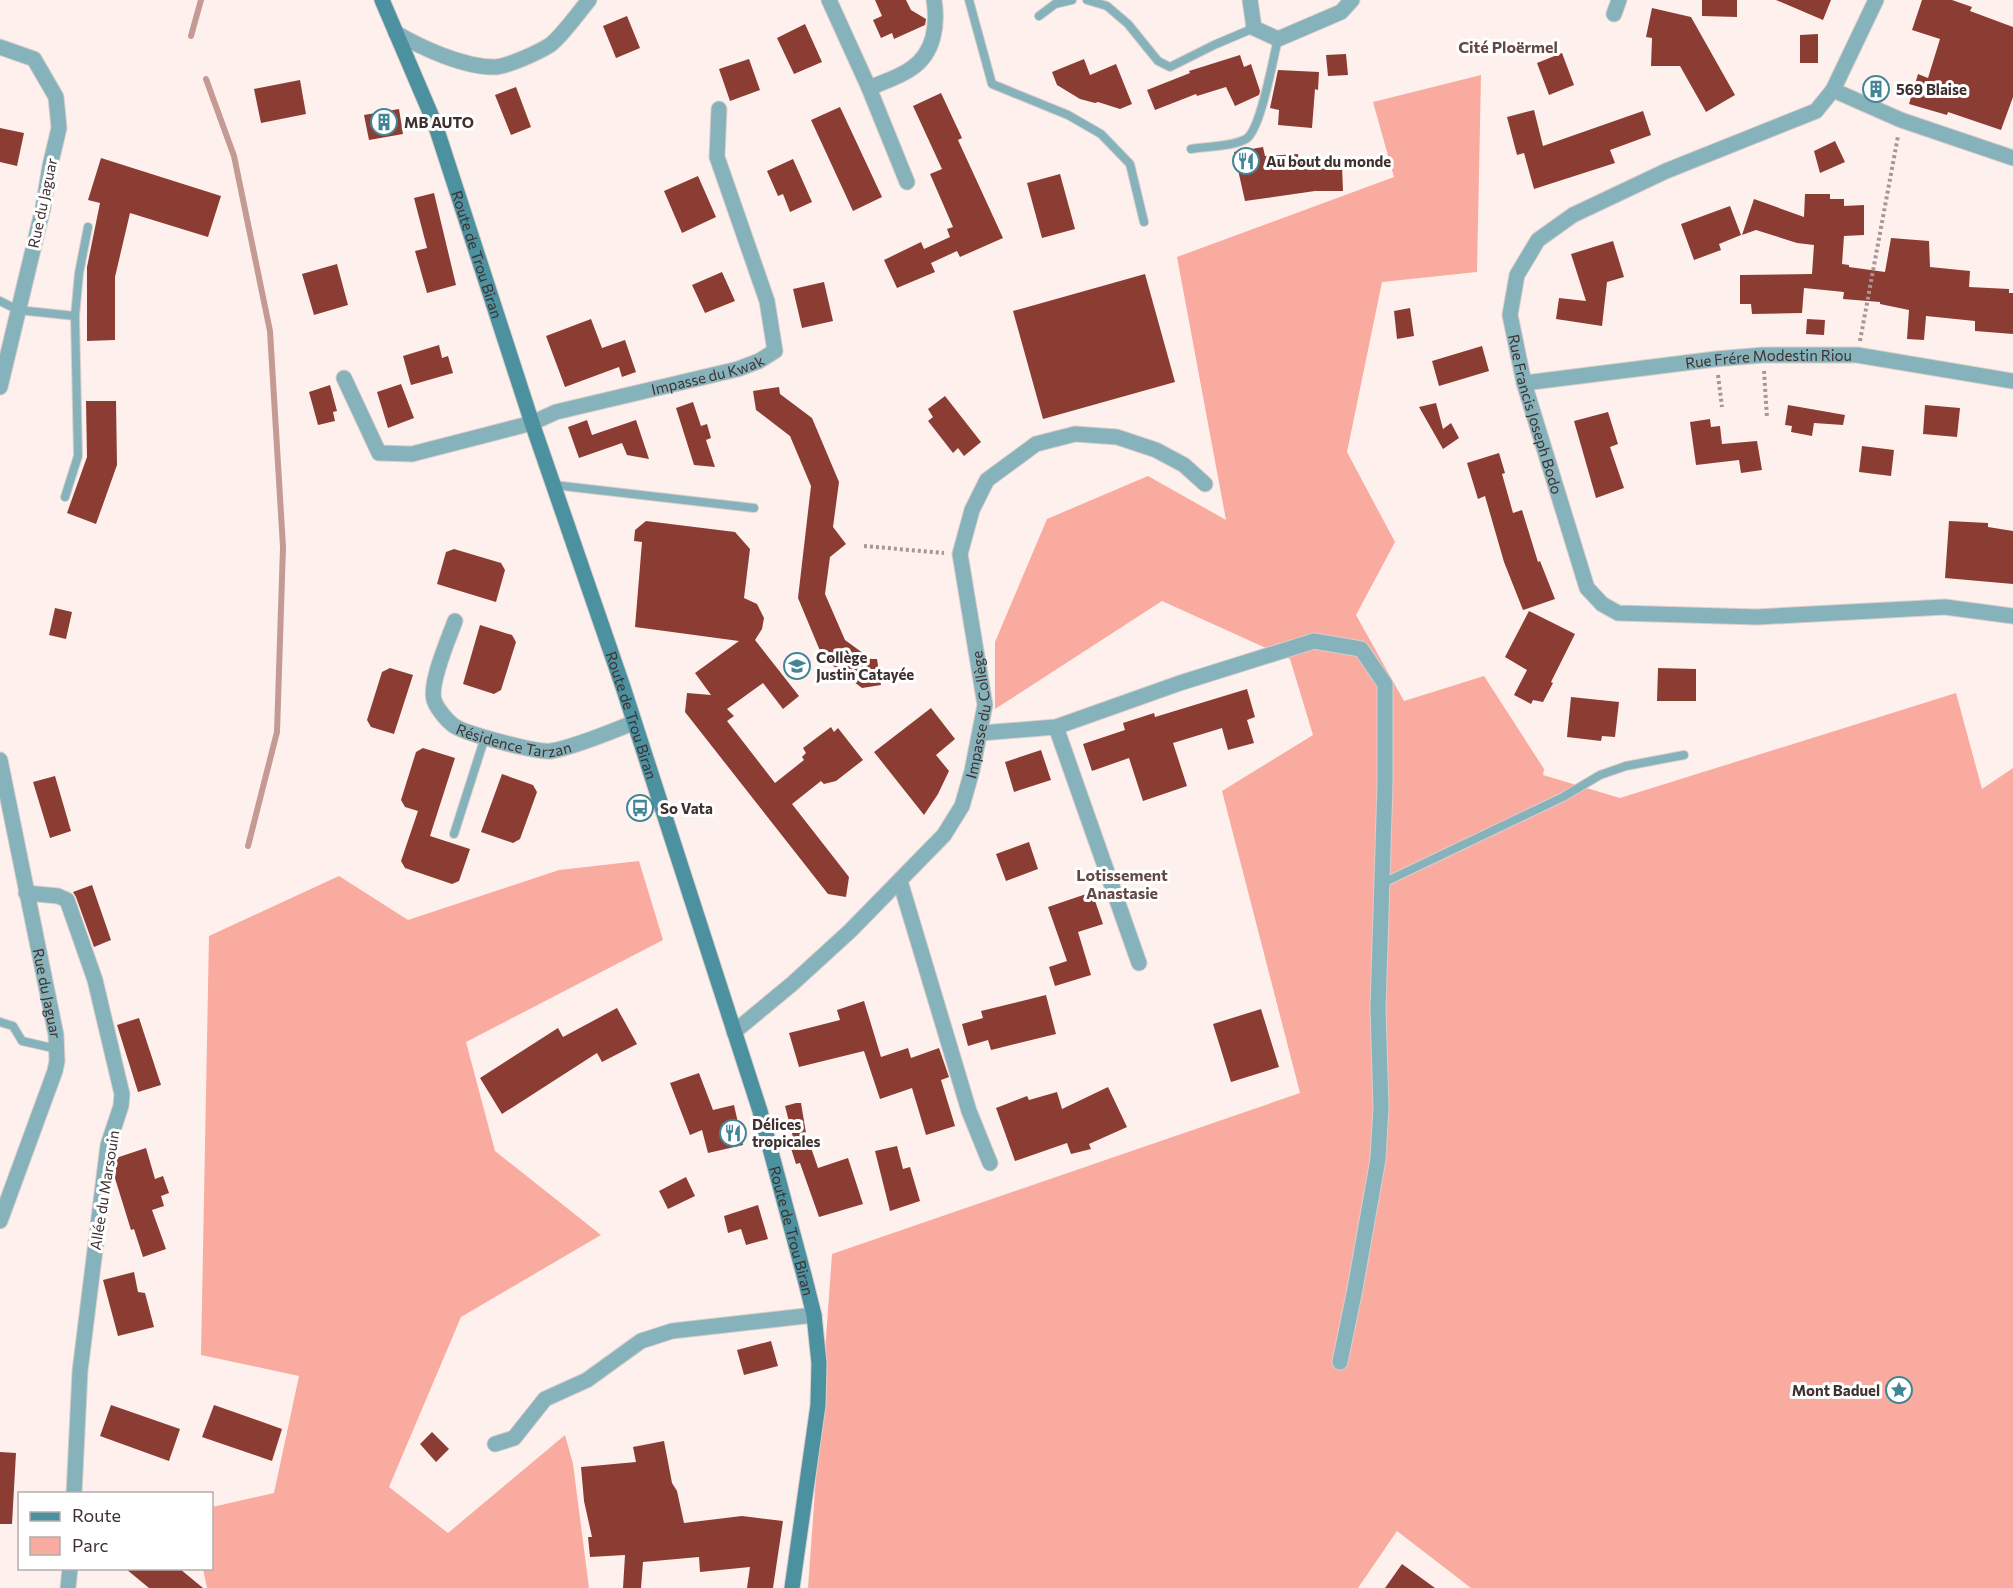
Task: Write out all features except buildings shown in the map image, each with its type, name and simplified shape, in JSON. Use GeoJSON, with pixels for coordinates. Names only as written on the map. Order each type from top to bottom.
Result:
{"type":"FeatureCollection","features":[{"type":"Feature","properties":{"kind":"main road","name":"Route de Trou Biran"},"geometry":{"type":"LineString","coordinates":[[382,0],[435,124],[633,723],[760,1111],[814,1315],[819,1363],[818,1405],[792,1588]]}},
{"type":"Feature","properties":{"kind":"street"},"geometry":{"type":"LineString","coordinates":[[396,33],[429,51],[474,64],[495,67],[551,45],[589,0]]}},
{"type":"Feature","properties":{"kind":"street"},"geometry":{"type":"LineString","coordinates":[[829,0],[869,88],[907,182]]}},
{"type":"Feature","properties":{"kind":"street"},"geometry":{"type":"LineString","coordinates":[[869,88],[912,69],[928,53],[934,33],[934,0]]}},
{"type":"Feature","properties":{"kind":"street"},"geometry":{"type":"LineString","coordinates":[[1250,0],[1254,28],[1278,39],[1341,12],[1352,0]]}},
{"type":"Feature","properties":{"kind":"street","name":"Rue Francis Joseph Bodo"},"geometry":{"type":"LineString","coordinates":[[1876,0],[1833,90],[1816,111],[1666,171],[1573,215],[1538,240],[1517,275],[1510,315],[1524,383],[1587,588],[1602,604],[1618,613],[1757,617],[1945,607],[2013,616]]}},
{"type":"Feature","properties":{"kind":"street","name":"Rue du Jaguar"},"geometry":{"type":"LineString","coordinates":[[0,47],[34,59],[56,97],[59,128],[43,208],[0,387]]}},
{"type":"Feature","properties":{"kind":"street"},"geometry":{"type":"LineString","coordinates":[[1833,90],[1901,120],[2013,158]]}},
{"type":"Feature","properties":{"kind":"street","name":"Impasse du Kwak"},"geometry":{"type":"LineString","coordinates":[[532,423],[556,412],[738,369],[759,361],[775,351],[767,301],[717,157],[719,109]]}},
{"type":"Feature","properties":{"kind":"street","name":"Rue Frére Modestin Riou"},"geometry":{"type":"LineString","coordinates":[[1524,383],[1763,355],[1857,355],[2013,381]]}},
{"type":"Feature","properties":{"kind":"street"},"geometry":{"type":"LineString","coordinates":[[344,378],[379,453],[412,454],[532,423]]}},
{"type":"Feature","properties":{"kind":"street","name":"Impasse du Collège"},"geometry":{"type":"LineString","coordinates":[[734,1032],[792,984],[850,931],[944,835],[962,806],[981,733],[985,705],[960,554],[972,510],[987,480],[1036,444],[1075,434],[1117,437],[1156,450],[1184,465],[1205,484]]}},
{"type":"Feature","properties":{"kind":"street","name":"Résidence Tarzan"},"geometry":{"type":"LineString","coordinates":[[455,621],[438,670],[434,700],[456,727],[486,737],[549,752],[607,734],[633,723]]}},
{"type":"Feature","properties":{"kind":"street"},"geometry":{"type":"LineString","coordinates":[[981,733],[1056,727],[1314,641],[1361,649],[1384,684],[1385,784],[1378,1008],[1381,1107],[1378,1159],[1340,1362]]}},
{"type":"Feature","properties":{"kind":"street"},"geometry":{"type":"LineString","coordinates":[[1056,727],[1138,963]]}},
{"type":"Feature","properties":{"kind":"street","name":"Rue du Jaguar"},"geometry":{"type":"LineString","coordinates":[[0,760],[3,802],[26,893],[57,1049],[55,1071],[1,1216]]}},
{"type":"Feature","properties":{"kind":"street"},"geometry":{"type":"LineString","coordinates":[[900,881],[969,1111],[990,1163]]}},
{"type":"Feature","properties":{"kind":"street","name":"Allée du Marsouin"},"geometry":{"type":"LineString","coordinates":[[26,893],[67,900],[95,980],[122,1094],[121,1106],[108,1144],[80,1371],[74,1492]]}},
{"type":"Feature","properties":{"kind":"street"},"geometry":{"type":"LineString","coordinates":[[495,1444],[514,1438],[544,1399],[587,1380],[641,1341],[672,1331],[814,1315]]}},
{"type":"Feature","properties":{"kind":"street"},"geometry":{"type":"LineString","coordinates":[[68,1588],[70,1570]]}},
{"type":"Feature","properties":{"kind":"lane"},"geometry":{"type":"LineString","coordinates":[[969,0],[992,84],[1068,115],[1101,134],[1130,164],[1144,222]]}},
{"type":"Feature","properties":{"kind":"lane"},"geometry":{"type":"LineString","coordinates":[[1039,16],[1055,4],[1072,0]]}},
{"type":"Feature","properties":{"kind":"lane"},"geometry":{"type":"LineString","coordinates":[[1087,0],[1107,6],[1128,24],[1158,62],[1170,67],[1254,28]]}},
{"type":"Feature","properties":{"kind":"lane"},"geometry":{"type":"LineString","coordinates":[[1191,149],[1248,138],[1258,122],[1278,39]]}},
{"type":"Feature","properties":{"kind":"lane"},"geometry":{"type":"LineString","coordinates":[[65,497],[78,456],[75,316],[79,273],[88,227]]}},
{"type":"Feature","properties":{"kind":"lane"},"geometry":{"type":"LineString","coordinates":[[0,301],[18,310],[75,316]]}},
{"type":"Feature","properties":{"kind":"lane"},"geometry":{"type":"LineString","coordinates":[[554,485],[754,508]]}},
{"type":"Feature","properties":{"kind":"lane"},"geometry":{"type":"LineString","coordinates":[[454,834],[486,737]]}},
{"type":"Feature","properties":{"kind":"lane"},"geometry":{"type":"LineString","coordinates":[[1383,883],[1553,802],[1600,775],[1626,766],[1684,755]]}},
{"type":"Feature","properties":{"kind":"lane"},"geometry":{"type":"LineString","coordinates":[[0,1023],[13,1026],[22,1041],[57,1049]]}},
{"type":"Feature","properties":{"kind":"path"},"geometry":{"type":"LineString","coordinates":[[1857,355],[1901,120]]}},
{"type":"Feature","properties":{"kind":"path"},"geometry":{"type":"LineString","coordinates":[[1763,355],[1767,418]]}},
{"type":"Feature","properties":{"kind":"path"},"geometry":{"type":"LineString","coordinates":[[1716,359],[1722,407]]}},
{"type":"Feature","properties":{"kind":"path"},"geometry":{"type":"LineString","coordinates":[[864,546],[960,554]]}},
{"type":"Feature","properties":{"kind":"green space"},"geometry":{"type":"Polygon","coordinates":[[[1481,75],[1477,272],[1382,282],[1347,452],[1395,542],[1356,615],[1404,701],[1484,676],[1544,769],[1543,775],[1620,798],[1956,693],[1982,789],[2013,768],[2013,1588],[1471,1588],[1397,1531],[1358,1588],[808,1588],[832,1254],[1300,1093],[1222,791],[1313,735],[1290,659],[1162,601],[995,709],[995,642],[1047,519],[1148,476],[1226,520],[1177,257],[1394,177],[1373,102],[1481,75]]]}},
{"type":"Feature","properties":{"kind":"green space"},"geometry":{"type":"Polygon","coordinates":[[[639,861],[663,940],[466,1042],[495,1151],[601,1235],[461,1317],[389,1487],[448,1533],[565,1435],[573,1464],[589,1588],[207,1588],[203,1570],[213,1570],[213,1507],[274,1493],[299,1376],[201,1355],[209,936],[339,876],[408,920],[559,870],[639,861]]]}},
{"type":"Feature","properties":{"kind":"waterway"},"geometry":{"type":"LineString","coordinates":[[191,36],[201,0]]}},
{"type":"Feature","properties":{"kind":"waterway"},"geometry":{"type":"LineString","coordinates":[[206,79],[234,156],[270,331],[283,547],[277,732],[248,846]]}},
{"type":"Feature","properties":{"kind":"place","name":"569 Blaise"},"geometry":{"type":"Point","coordinates":[1876,89]}},
{"type":"Feature","properties":{"kind":"place","name":"MB AUTO"},"geometry":{"type":"Point","coordinates":[384,122]}},
{"type":"Feature","properties":{"kind":"place","name":"Au bout du monde"},"geometry":{"type":"Point","coordinates":[1246,161]}},
{"type":"Feature","properties":{"kind":"place","name":"Collège Justin Catayée"},"geometry":{"type":"Point","coordinates":[797,666]}},
{"type":"Feature","properties":{"kind":"place","name":"So Vata"},"geometry":{"type":"Point","coordinates":[640,808]}},
{"type":"Feature","properties":{"kind":"place","name":"Délices tropicales"},"geometry":{"type":"Point","coordinates":[733,1133]}},
{"type":"Feature","properties":{"kind":"place","name":"Mont Baduel"},"geometry":{"type":"Point","coordinates":[1899,1390]}},
{"type":"Feature","properties":{"kind":"district","name":"Cité Ploërmel"},"geometry":{"type":"Point","coordinates":[1508,46]}},
{"type":"Feature","properties":{"kind":"district","name":"Lotissement Anastasie"},"geometry":{"type":"Point","coordinates":[1122,883]}}]}
